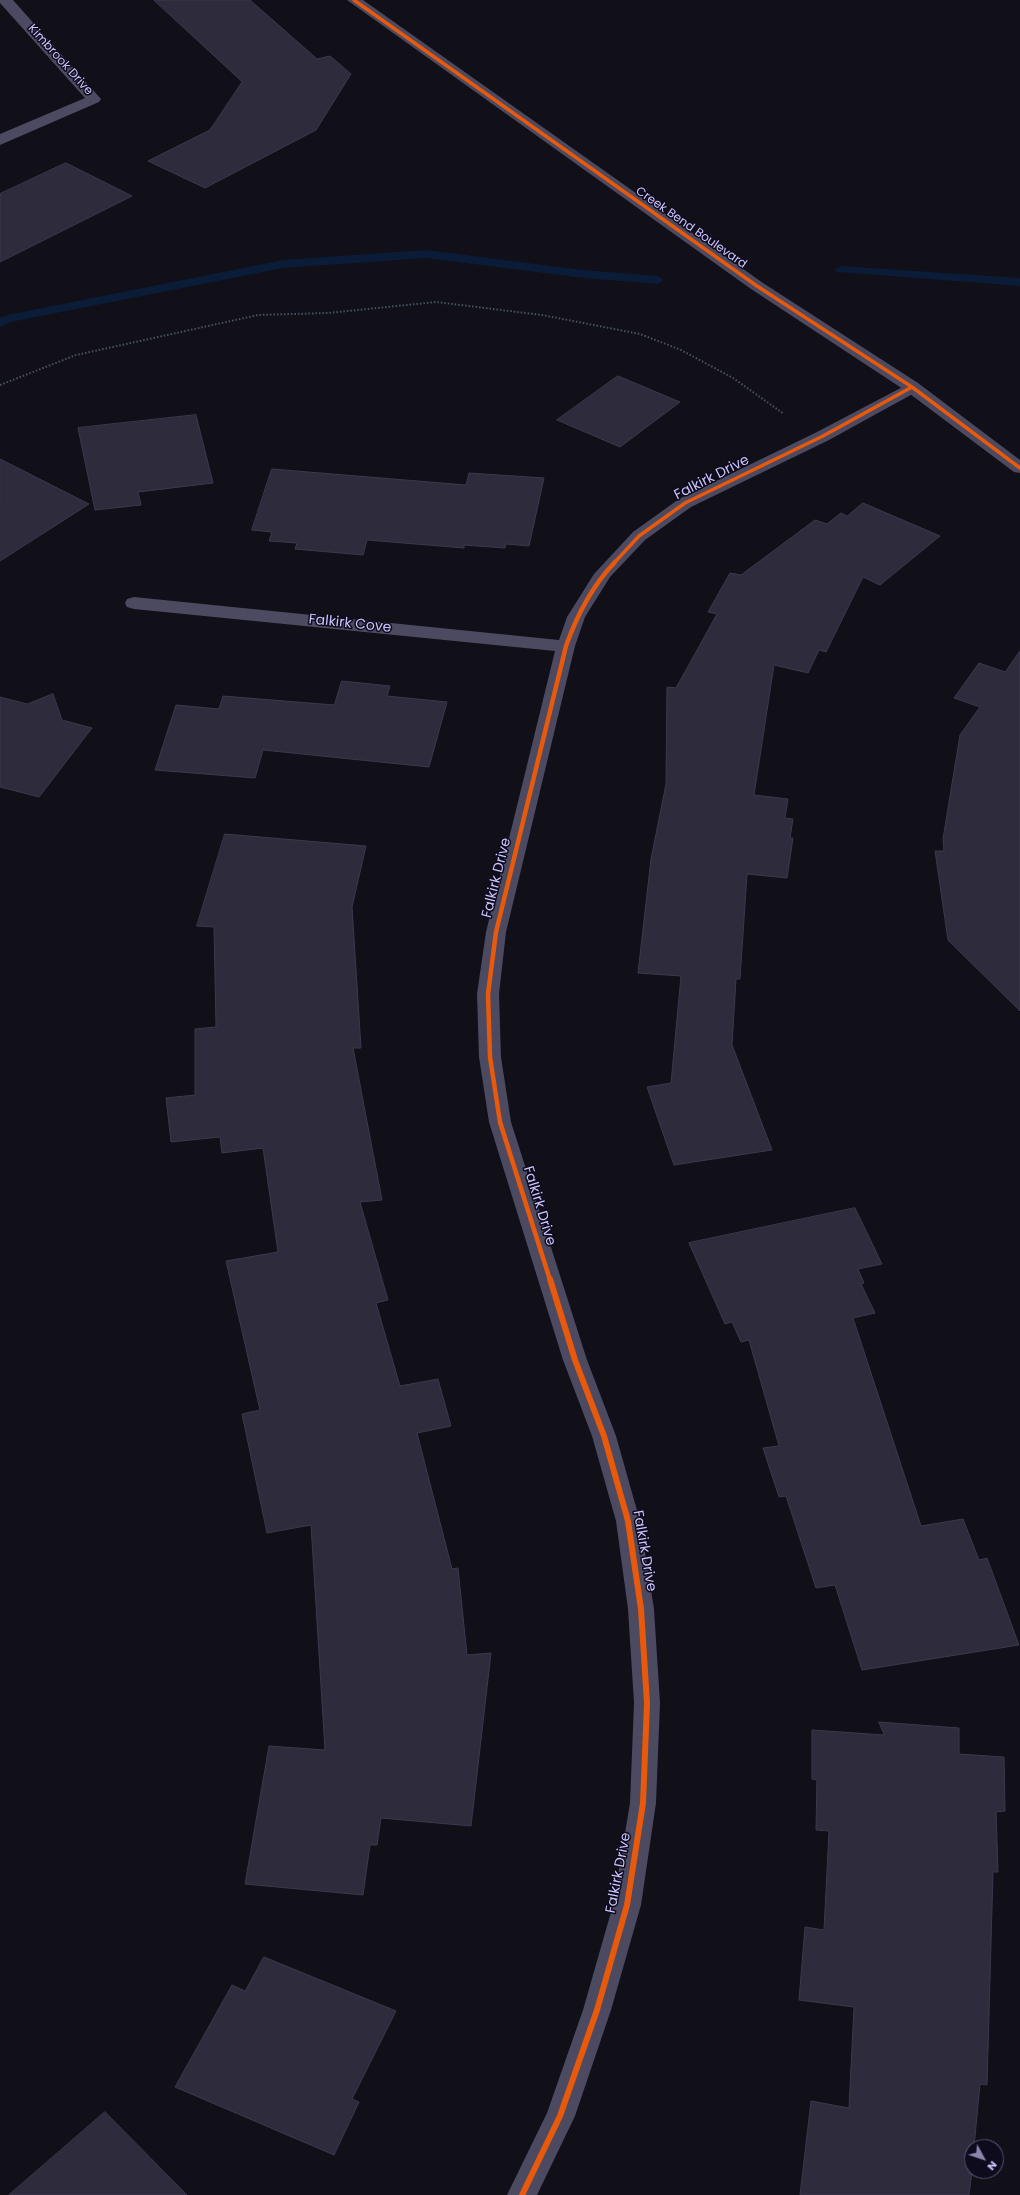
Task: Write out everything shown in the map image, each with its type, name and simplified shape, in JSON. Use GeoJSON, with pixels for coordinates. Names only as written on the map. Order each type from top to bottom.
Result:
{"type":"FeatureCollection","features":[{"type":"Feature","properties":{"kind":"street","name":"Kimbrook Drive"},"geometry":{"type":"LineString","coordinates":[[0,140],[94,99],[5,0]]}},
{"type":"Feature","properties":{"kind":"street","name":"Creek Bend Boulevard"},"geometry":{"type":"LineString","coordinates":[[354,0],[756,286],[912,387],[1020,468]]}},
{"type":"Feature","properties":{"kind":"street","name":"Falkirk Drive"},"geometry":{"type":"LineString","coordinates":[[522,2195],[560,2116],[597,2010],[627,1905],[643,1803],[647,1703],[642,1609],[628,1521],[604,1436],[575,1360],[500,1122],[490,1057],[488,994],[496,932],[566,646],[576,617],[602,574],[639,536],[686,503],[823,436],[912,387]]}},
{"type":"Feature","properties":{"kind":"street","name":"Falkirk Cove"},"geometry":{"type":"LineString","coordinates":[[134,602],[566,646]]}},
{"type":"Feature","properties":{"kind":"path"},"geometry":{"type":"LineString","coordinates":[[0,385],[76,355],[258,315],[328,313],[436,302],[542,315],[640,334],[681,350],[734,378],[774,408],[823,436]]}},
{"type":"Feature","properties":{"kind":"building"},"geometry":{"type":"Polygon","coordinates":[[[154,0],[250,0],[317,59],[330,56],[351,74],[316,130],[205,188],[148,161],[210,130],[242,82],[154,0]]]}},
{"type":"Feature","properties":{"kind":"building"},"geometry":{"type":"Polygon","coordinates":[[[66,163],[132,196],[0,262],[0,194],[66,163]]]}},
{"type":"Feature","properties":{"kind":"building"},"geometry":{"type":"Polygon","coordinates":[[[618,376],[680,402],[620,447],[557,420],[618,376]]]}},
{"type":"Feature","properties":{"kind":"building"},"geometry":{"type":"Polygon","coordinates":[[[196,415],[213,483],[138,492],[141,505],[95,510],[78,428],[196,415]]]}},
{"type":"Feature","properties":{"kind":"building"},"geometry":{"type":"Polygon","coordinates":[[[0,459],[89,504],[0,561],[0,459]]]}},
{"type":"Feature","properties":{"kind":"building"},"geometry":{"type":"Polygon","coordinates":[[[272,469],[466,485],[469,473],[544,478],[529,546],[506,544],[505,548],[464,545],[464,548],[367,540],[363,555],[295,549],[297,543],[269,541],[272,532],[252,530],[272,469]]]}},
{"type":"Feature","properties":{"kind":"building"},"geometry":{"type":"Polygon","coordinates":[[[863,503],[940,536],[880,585],[863,577],[826,652],[819,650],[808,673],[774,665],[754,795],[788,799],[785,818],[793,819],[790,838],[793,838],[787,878],[747,874],[740,979],[736,979],[732,1045],[772,1150],[674,1165],[647,1087],[671,1083],[681,976],[638,973],[651,859],[666,784],[667,687],[676,688],[717,614],[708,612],[730,573],[741,575],[815,520],[827,524],[841,513],[847,516],[863,503]]]}},
{"type":"Feature","properties":{"kind":"building"},"geometry":{"type":"Polygon","coordinates":[[[1020,651],[1020,1011],[948,940],[935,851],[944,851],[943,839],[960,735],[980,707],[954,698],[979,663],[1005,672],[1020,651]]]}},
{"type":"Feature","properties":{"kind":"building"},"geometry":{"type":"Polygon","coordinates":[[[342,681],[390,686],[387,696],[447,702],[429,767],[263,750],[255,778],[155,770],[176,705],[219,709],[223,696],[334,705],[342,681]]]}},
{"type":"Feature","properties":{"kind":"building"},"geometry":{"type":"Polygon","coordinates":[[[53,694],[62,720],[92,728],[39,797],[0,787],[0,697],[27,704],[53,694]]]}},
{"type":"Feature","properties":{"kind":"building"},"geometry":{"type":"Polygon","coordinates":[[[225,834],[366,846],[352,907],[361,1048],[353,1048],[382,1200],[360,1202],[388,1300],[376,1303],[400,1386],[438,1379],[451,1426],[417,1433],[452,1569],[458,1568],[467,1655],[491,1653],[471,1826],[381,1818],[377,1845],[370,1845],[363,1895],[245,1884],[269,1746],[325,1750],[311,1525],[267,1533],[242,1414],[260,1410],[226,1261],[278,1252],[263,1148],[222,1153],[220,1137],[171,1142],[166,1098],[195,1095],[195,1029],[216,1027],[214,927],[197,926],[225,834]]]}},
{"type":"Feature","properties":{"kind":"building"},"geometry":{"type":"Polygon","coordinates":[[[855,1208],[882,1264],[858,1269],[864,1283],[861,1284],[875,1313],[853,1318],[921,1526],[963,1519],[979,1560],[987,1558],[1019,1645],[862,1670],[835,1585],[816,1588],[786,1496],[779,1497],[763,1448],[779,1446],[749,1340],[741,1342],[732,1322],[725,1324],[689,1243],[855,1208]]]}},
{"type":"Feature","properties":{"kind":"building"},"geometry":{"type":"Polygon","coordinates":[[[879,1722],[959,1728],[959,1754],[1004,1757],[1005,1811],[996,1812],[998,1872],[993,1872],[987,2085],[980,2084],[975,2139],[964,2139],[964,2179],[971,2179],[969,2195],[800,2195],[811,2101],[849,2108],[854,2007],[799,2000],[805,1927],[824,1930],[829,1831],[816,1830],[817,1780],[812,1779],[812,1730],[884,1735],[879,1722]]]}},
{"type":"Feature","properties":{"kind":"building"},"geometry":{"type":"Polygon","coordinates":[[[264,1957],[396,2011],[352,2099],[359,2102],[334,2155],[175,2087],[232,1985],[245,1991],[264,1957]]]}},
{"type":"Feature","properties":{"kind":"building"},"geometry":{"type":"Polygon","coordinates":[[[105,2112],[187,2195],[9,2195],[105,2112]]]}},
{"type":"Feature","properties":{"kind":"waterway"},"geometry":{"type":"LineString","coordinates":[[0,323],[7,319],[283,264],[426,254],[583,274],[658,280]]}},
{"type":"Feature","properties":{"kind":"waterway"},"geometry":{"type":"LineString","coordinates":[[841,270],[1020,282]]}},
{"type":"Feature","properties":{"kind":"cycle path"},"geometry":{"type":"LineString","coordinates":[[354,0],[757,286],[912,387],[1020,468]]}},
{"type":"Feature","properties":{"kind":"cycle path"},"geometry":{"type":"LineString","coordinates":[[522,2195],[560,2116],[597,2010],[627,1905],[643,1803],[647,1703],[641,1609],[628,1521],[604,1436],[575,1360],[500,1122],[490,1057],[488,994],[496,932],[566,646],[576,617],[603,574],[639,536],[685,503],[823,436],[912,387]]}}]}
